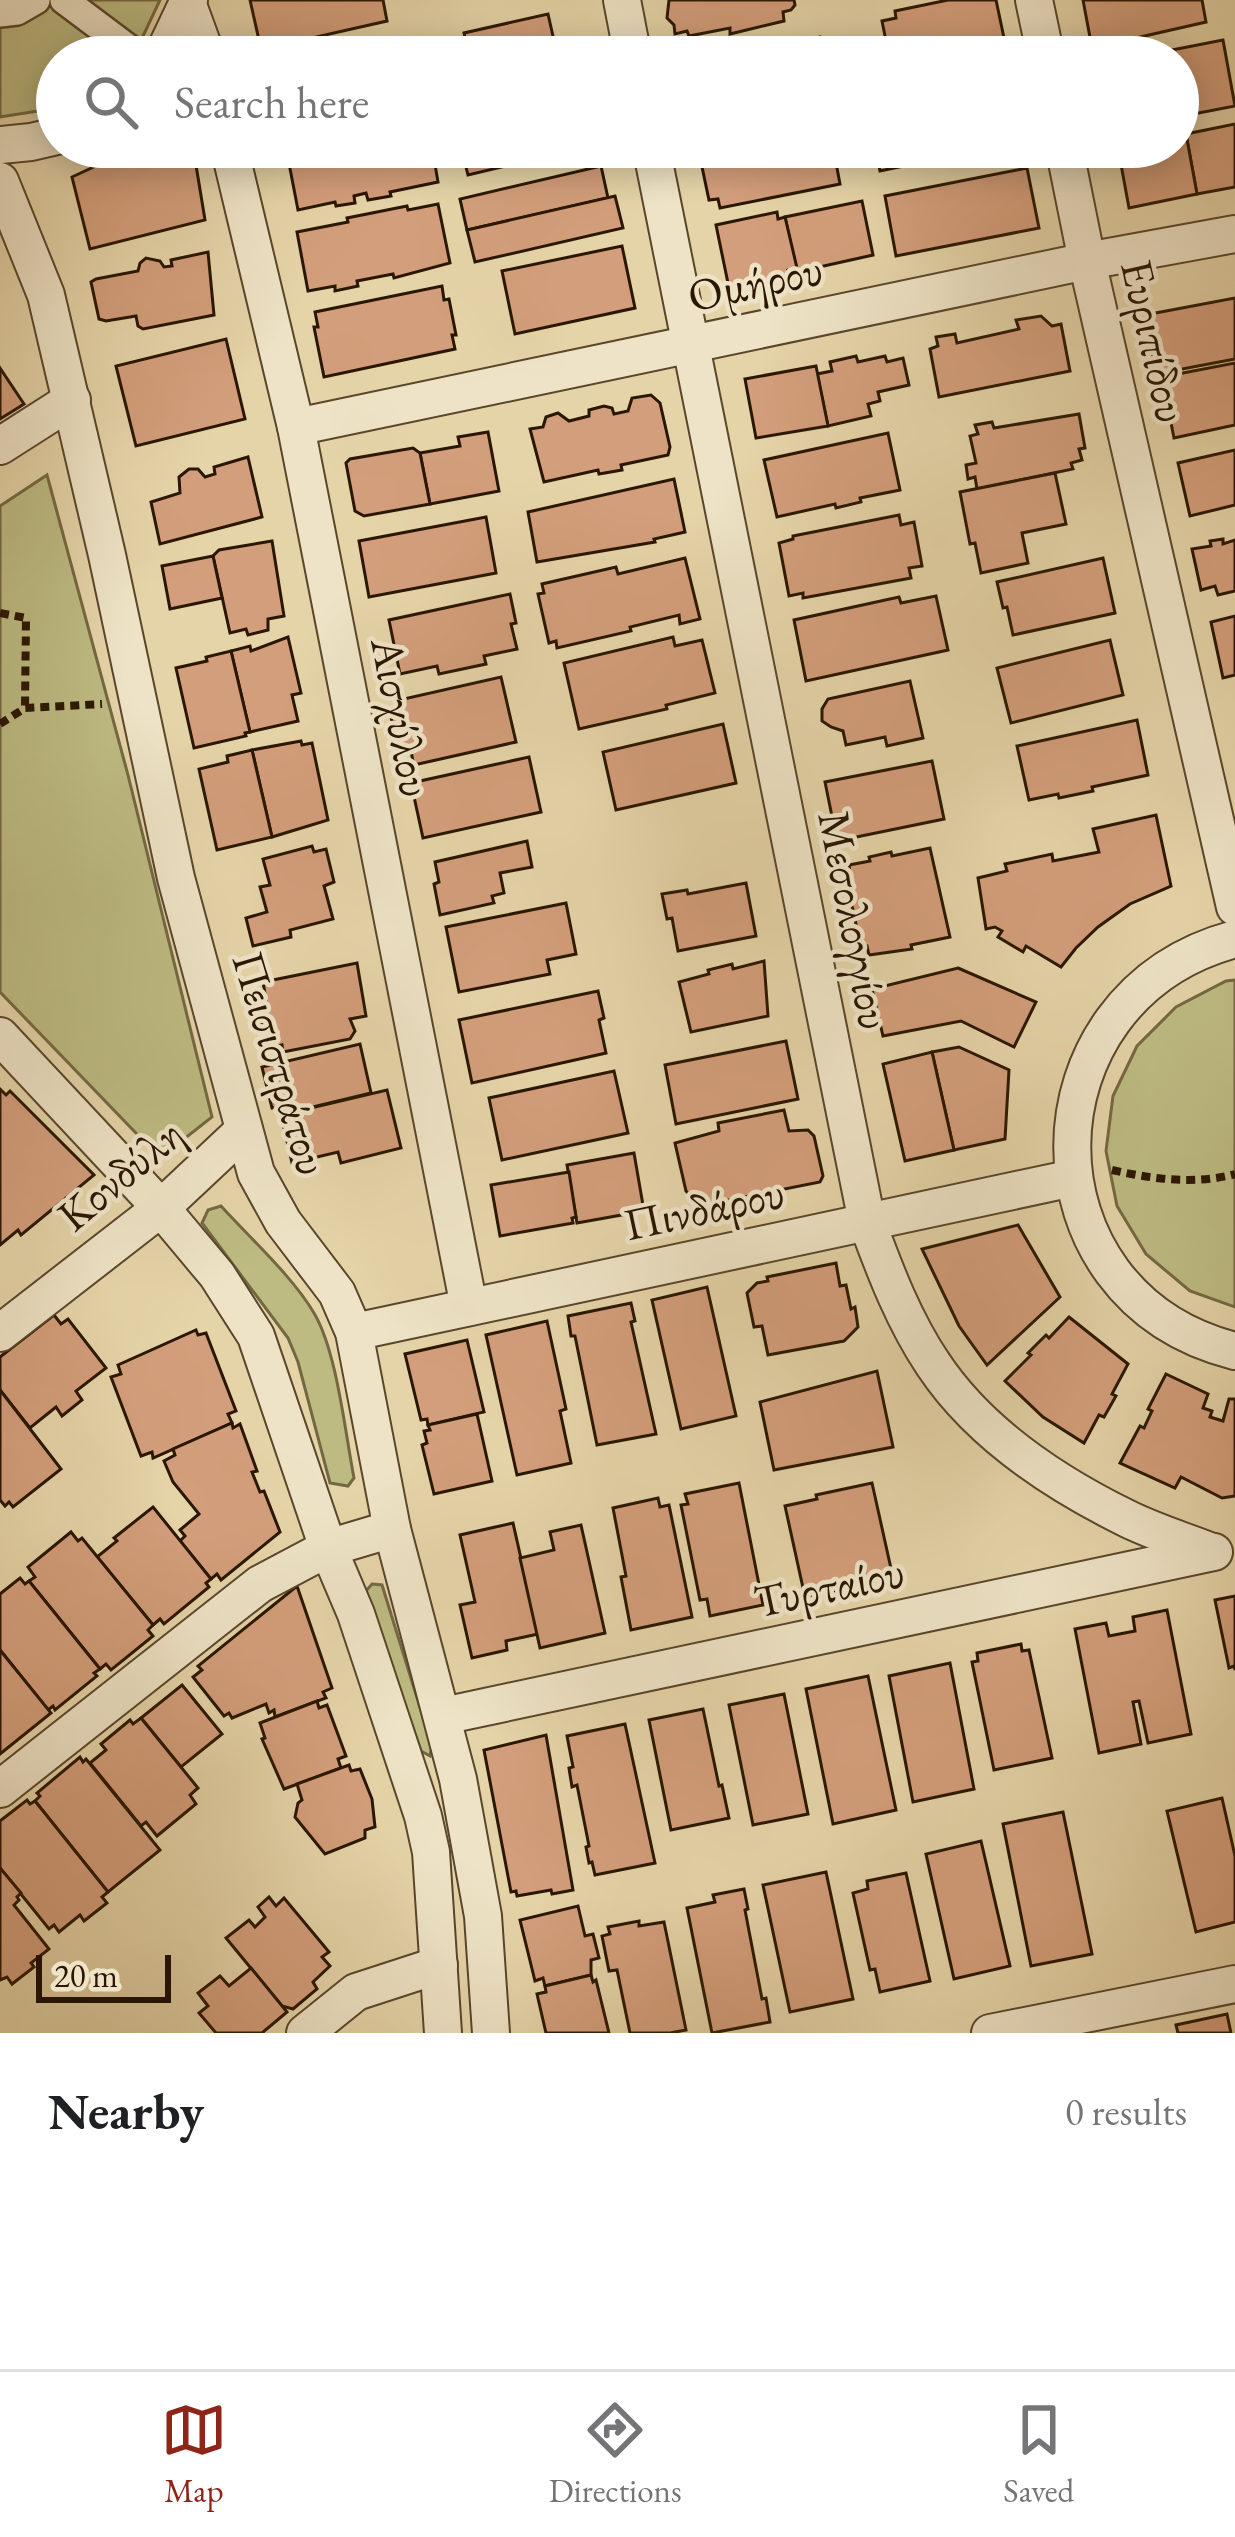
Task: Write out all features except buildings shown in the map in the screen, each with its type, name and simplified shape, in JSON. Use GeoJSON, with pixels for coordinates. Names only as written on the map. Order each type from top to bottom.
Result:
{"type":"FeatureCollection","features":[{"type":"Feature","properties":{"kind":"street"},"geometry":{"type":"LineString","coordinates":[[0,13],[36,0]]}},
{"type":"Feature","properties":{"kind":"street"},"geometry":{"type":"LineString","coordinates":[[64,0],[112,36]]}},
{"type":"Feature","properties":{"kind":"street"},"geometry":{"type":"LineString","coordinates":[[622,0],[629,36]]}},
{"type":"Feature","properties":{"kind":"street"},"geometry":{"type":"LineString","coordinates":[[1034,0],[1042,36]]}},
{"type":"Feature","properties":{"kind":"street"},"geometry":{"type":"LineString","coordinates":[[172,36],[189,2]]}},
{"type":"Feature","properties":{"kind":"street"},"geometry":{"type":"LineString","coordinates":[[189,2],[200,36]]}},
{"type":"Feature","properties":{"kind":"street"},"geometry":{"type":"LineString","coordinates":[[0,145],[36,141]]}},
{"type":"Feature","properties":{"kind":"street","name":"Αισχύλου"},"geometry":{"type":"LineString","coordinates":[[235,168],[296,428],[469,1307]]}},
{"type":"Feature","properties":{"kind":"street","name":"Μεσολογγίου"},"geometry":{"type":"LineString","coordinates":[[655,168],[867,1222],[891,1287],[934,1365],[1008,1443],[1128,1519],[1224,1550]]}},
{"type":"Feature","properties":{"kind":"street","name":"Ευριπίδου"},"geometry":{"type":"LineString","coordinates":[[1068,168],[1235,908]]}},
{"type":"Feature","properties":{"kind":"street","name":"Πεισιστράτου"},"geometry":{"type":"LineString","coordinates":[[0,181],[46,296],[176,878],[256,1173],[283,1222],[337,1293],[354,1332],[392,1529],[458,1779],[482,1916],[491,2033]]}},
{"type":"Feature","properties":{"kind":"street","name":"Ομήρου"},"geometry":{"type":"LineString","coordinates":[[296,428],[1235,234]]}},
{"type":"Feature","properties":{"kind":"street"},"geometry":{"type":"LineString","coordinates":[[0,446],[72,400]]}},
{"type":"Feature","properties":{"kind":"street"},"geometry":{"type":"LineString","coordinates":[[1235,939],[1158,974],[1132,998],[1091,1054],[1076,1097],[1071,1132],[1084,1172],[1086,1226],[1118,1279],[1174,1327],[1235,1352]]}},
{"type":"Feature","properties":{"kind":"street"},"geometry":{"type":"LineString","coordinates":[[0,1036],[161,1208],[217,1275],[256,1336],[423,1816],[431,1852],[443,2033]]}},
{"type":"Feature","properties":{"kind":"street","name":"Κονδύλη"},"geometry":{"type":"LineString","coordinates":[[0,1333],[161,1208],[244,1130]]}},
{"type":"Feature","properties":{"kind":"street","name":"Πινδάρου"},"geometry":{"type":"LineString","coordinates":[[354,1332],[1084,1172]]}},
{"type":"Feature","properties":{"kind":"street"},"geometry":{"type":"LineString","coordinates":[[0,1790],[260,1584],[328,1548],[392,1529]]}},
{"type":"Feature","properties":{"kind":"street","name":"Τυρταίου"},"geometry":{"type":"LineString","coordinates":[[443,1716],[1224,1550]]}},
{"type":"Feature","properties":{"kind":"street"},"geometry":{"type":"LineString","coordinates":[[305,2033],[356,1992],[439,1965]]}},
{"type":"Feature","properties":{"kind":"street"},"geometry":{"type":"LineString","coordinates":[[990,2033],[1235,1984]]}},
{"type":"Feature","properties":{"kind":"path"},"geometry":{"type":"LineString","coordinates":[[0,613],[26,618],[26,708]]}},
{"type":"Feature","properties":{"kind":"path"},"geometry":{"type":"LineString","coordinates":[[0,724],[26,708],[138,702]]}},
{"type":"Feature","properties":{"kind":"path"},"geometry":{"type":"LineString","coordinates":[[1084,1172],[1179,1180],[1235,1174]]}},
{"type":"Feature","properties":{"kind":"shaded area"},"geometry":{"type":"Polygon","coordinates":[[[0,0],[160,0],[143,36],[36,36],[36,111],[0,117],[0,0]]]}},
{"type":"Feature","properties":{"kind":"shaded area"},"geometry":{"type":"Polygon","coordinates":[[[47,475],[128,775],[212,1117],[160,1158],[0,992],[0,506],[47,475]]]}},
{"type":"Feature","properties":{"kind":"shaded area"},"geometry":{"type":"Polygon","coordinates":[[[1235,980],[1235,1307],[1190,1291],[1146,1254],[1117,1206],[1106,1151],[1113,1096],[1137,1046],[1176,1007],[1235,980]]]}},
{"type":"Feature","properties":{"kind":"shaded area"},"geometry":{"type":"Polygon","coordinates":[[[221,1206],[295,1286],[322,1329],[354,1478],[348,1486],[330,1483],[288,1338],[202,1223],[208,1210],[221,1206]]]}},
{"type":"Feature","properties":{"kind":"shaded area"},"geometry":{"type":"Polygon","coordinates":[[[372,1584],[382,1585],[432,1746],[430,1756],[421,1751],[365,1592],[372,1584]]]}}]}
